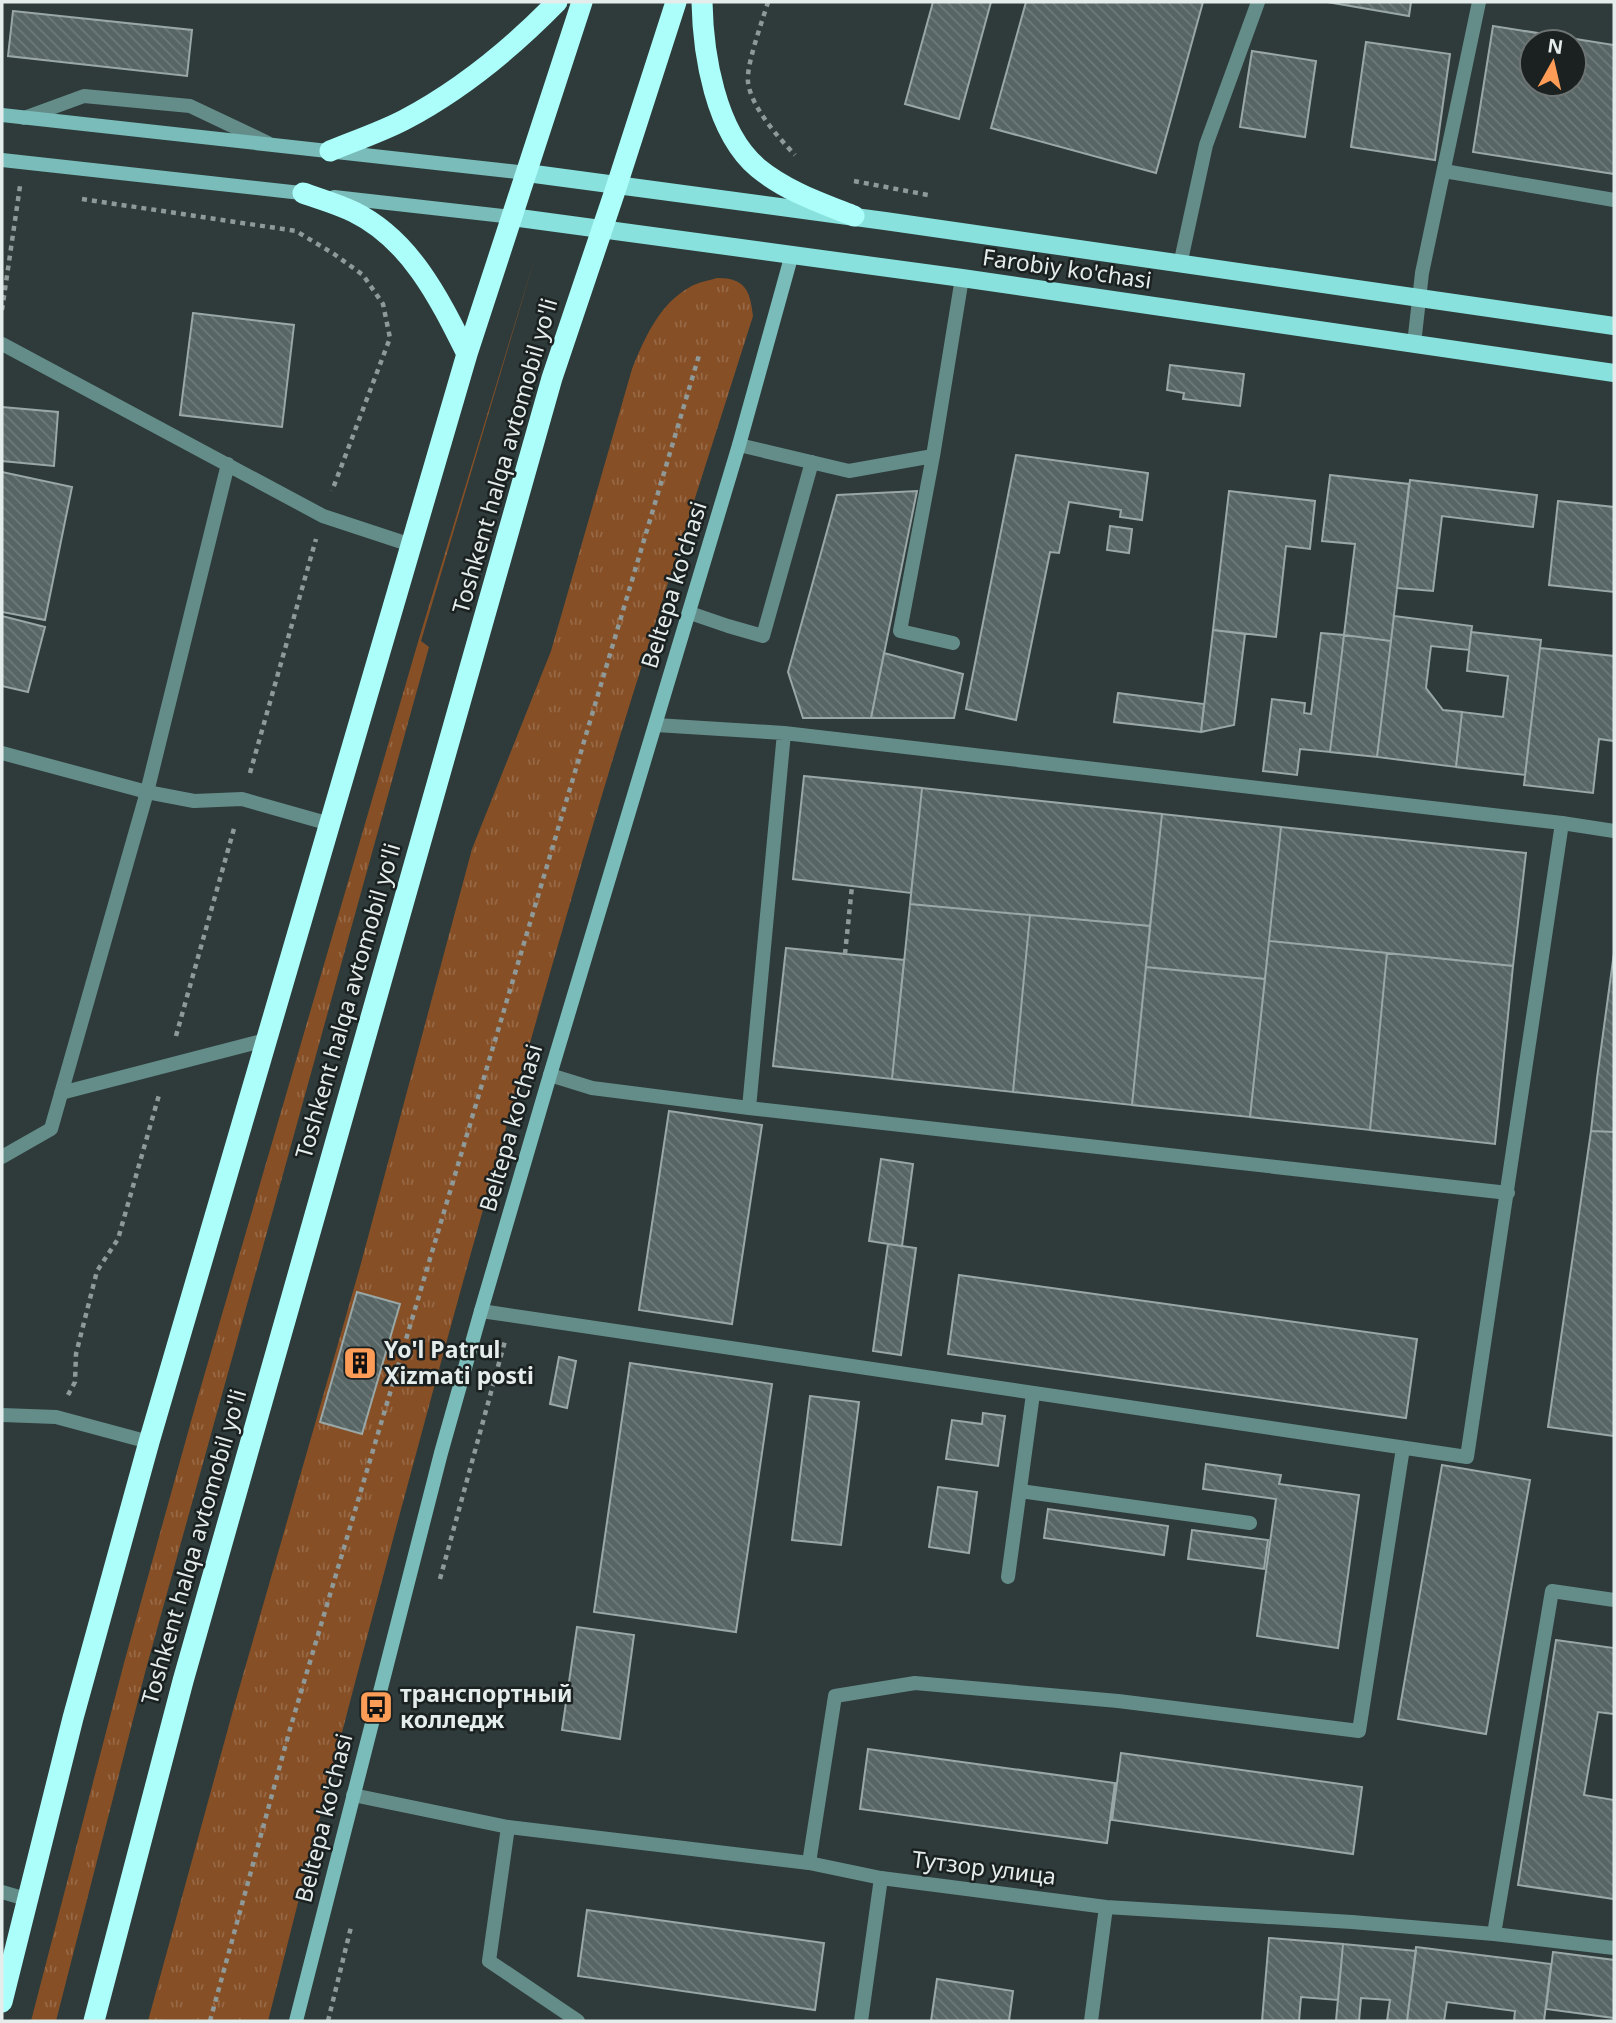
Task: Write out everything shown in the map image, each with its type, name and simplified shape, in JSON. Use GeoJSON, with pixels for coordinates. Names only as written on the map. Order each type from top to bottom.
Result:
{"type":"FeatureCollection","features":[{"type":"Feature","properties":{"kind":"highway"},"geometry":{"type":"LineString","coordinates":[[330,151],[404,120],[469,80],[533,26],[556,2]]}},
{"type":"Feature","properties":{"kind":"highway"},"geometry":{"type":"LineString","coordinates":[[2,2002],[73,1718],[149,1442],[467,354],[582,2]]}},
{"type":"Feature","properties":{"kind":"highway","name":"Toshkent halqa avtomobil yo'li"},"geometry":{"type":"LineString","coordinates":[[94,2021],[186,1668],[552,379],[676,2]]}},
{"type":"Feature","properties":{"kind":"highway"},"geometry":{"type":"LineString","coordinates":[[702,2],[706,45],[715,91],[727,124],[745,153],[756,167],[778,182],[854,216]]}},
{"type":"Feature","properties":{"kind":"highway"},"geometry":{"type":"LineString","coordinates":[[303,193],[355,212],[397,244],[416,264],[432,289],[467,354]]}},
{"type":"Feature","properties":{"kind":"main road","name":"Farobiy ko'chasi"},"geometry":{"type":"LineString","coordinates":[[527,173],[854,216],[1614,326]]}},
{"type":"Feature","properties":{"kind":"main road","name":"Farobiy ko'chasi"},"geometry":{"type":"LineString","coordinates":[[512,218],[792,254],[1614,373]]}},
{"type":"Feature","properties":{"kind":"street"},"geometry":{"type":"LineString","coordinates":[[1180,265],[1206,145],[1258,2]]}},
{"type":"Feature","properties":{"kind":"street"},"geometry":{"type":"LineString","coordinates":[[1414,344],[1422,273],[1479,2]]}},
{"type":"Feature","properties":{"kind":"street"},"geometry":{"type":"LineString","coordinates":[[24,118],[84,96],[190,106],[272,145]]}},
{"type":"Feature","properties":{"kind":"street"},"geometry":{"type":"LineString","coordinates":[[2,115],[527,173]]}},
{"type":"Feature","properties":{"kind":"street"},"geometry":{"type":"LineString","coordinates":[[9,160],[512,218]]}},
{"type":"Feature","properties":{"kind":"street"},"geometry":{"type":"LineString","coordinates":[[1444,171],[1614,200]]}},
{"type":"Feature","properties":{"kind":"street","name":"Beltepa ko'chasi"},"geometry":{"type":"LineString","coordinates":[[296,2021],[481,1311],[690,613],[792,254]]}},
{"type":"Feature","properties":{"kind":"street"},"geometry":{"type":"LineString","coordinates":[[953,643],[900,631],[933,456],[962,278]]}},
{"type":"Feature","properties":{"kind":"street"},"geometry":{"type":"LineString","coordinates":[[2,344],[323,516],[411,545]]}},
{"type":"Feature","properties":{"kind":"street"},"geometry":{"type":"LineString","coordinates":[[739,445],[849,471],[933,456]]}},
{"type":"Feature","properties":{"kind":"street"},"geometry":{"type":"LineString","coordinates":[[690,613],[763,636],[812,463]]}},
{"type":"Feature","properties":{"kind":"street"},"geometry":{"type":"LineString","coordinates":[[2,1157],[51,1129],[147,792],[228,464]]}},
{"type":"Feature","properties":{"kind":"street"},"geometry":{"type":"LineString","coordinates":[[656,725],[784,733],[1614,831]]}},
{"type":"Feature","properties":{"kind":"street"},"geometry":{"type":"LineString","coordinates":[[749,1108],[784,733]]}},
{"type":"Feature","properties":{"kind":"street"},"geometry":{"type":"LineString","coordinates":[[2,753],[147,792],[194,801],[242,799],[330,824]]}},
{"type":"Feature","properties":{"kind":"street"},"geometry":{"type":"LineString","coordinates":[[481,1311],[1467,1457],[1562,823]]}},
{"type":"Feature","properties":{"kind":"street"},"geometry":{"type":"LineString","coordinates":[[61,1093],[266,1040]]}},
{"type":"Feature","properties":{"kind":"street"},"geometry":{"type":"LineString","coordinates":[[550,1075],[592,1088],[749,1108],[1508,1193]]}},
{"type":"Feature","properties":{"kind":"street"},"geometry":{"type":"LineString","coordinates":[[1008,1577],[1033,1394]]}},
{"type":"Feature","properties":{"kind":"street"},"geometry":{"type":"LineString","coordinates":[[2,1415],[56,1418],[149,1442]]}},
{"type":"Feature","properties":{"kind":"street"},"geometry":{"type":"LineString","coordinates":[[809,1863],[835,1696],[915,1683],[1118,1702],[1359,1731],[1403,1448]]}},
{"type":"Feature","properties":{"kind":"street"},"geometry":{"type":"LineString","coordinates":[[1020,1491],[1250,1523]]}},
{"type":"Feature","properties":{"kind":"street"},"geometry":{"type":"LineString","coordinates":[[1494,1934],[1552,1591],[1614,1600]]}},
{"type":"Feature","properties":{"kind":"street","name":"Тутзор улица"},"geometry":{"type":"LineString","coordinates":[[353,1795],[508,1828],[809,1863],[881,1878],[1106,1907],[1352,1922],[1614,1948]]}},
{"type":"Feature","properties":{"kind":"street"},"geometry":{"type":"LineString","coordinates":[[508,1828],[489,1961],[578,2021]]}},
{"type":"Feature","properties":{"kind":"street"},"geometry":{"type":"LineString","coordinates":[[861,2021],[881,1878]]}},
{"type":"Feature","properties":{"kind":"street"},"geometry":{"type":"LineString","coordinates":[[2,1892],[26,1899]]}},
{"type":"Feature","properties":{"kind":"street"},"geometry":{"type":"LineString","coordinates":[[1091,2021],[1106,1907]]}},
{"type":"Feature","properties":{"kind":"path"},"geometry":{"type":"LineString","coordinates":[[768,2],[755,44],[748,81],[755,102],[768,122],[795,155],[803,159]]}},
{"type":"Feature","properties":{"kind":"path"},"geometry":{"type":"LineString","coordinates":[[2,310],[21,190],[9,160]]}},
{"type":"Feature","properties":{"kind":"path"},"geometry":{"type":"LineString","coordinates":[[847,179],[935,197]]}},
{"type":"Feature","properties":{"kind":"path"},"geometry":{"type":"LineString","coordinates":[[11,188],[21,190]]}},
{"type":"Feature","properties":{"kind":"path"},"geometry":{"type":"LineString","coordinates":[[76,198],[296,231]]}},
{"type":"Feature","properties":{"kind":"path"},"geometry":{"type":"LineString","coordinates":[[210,2021],[290,1729],[700,352]]}},
{"type":"Feature","properties":{"kind":"path"},"geometry":{"type":"LineString","coordinates":[[845,954],[852,886]]}},
{"type":"Feature","properties":{"kind":"path"},"geometry":{"type":"LineString","coordinates":[[439,1580],[512,1316]]}},
{"type":"Feature","properties":{"kind":"path"},"geometry":{"type":"LineString","coordinates":[[328,2021],[353,1918]]}},
{"type":"Feature","properties":{"kind":"green space"},"geometry":{"type":"Polygon","coordinates":[[[536,254],[421,641],[429,647],[146,1669],[56,2021],[31,2021],[124,1663],[195,1407],[418,642],[536,254]]]}},
{"type":"Feature","properties":{"kind":"green space"},"geometry":{"type":"Polygon","coordinates":[[[717,278],[734,280],[745,288],[753,316],[622,730],[539,1012],[419,1444],[268,2021],[148,2021],[235,1703],[360,1267],[472,849],[551,651],[632,369],[654,323],[670,302],[693,285],[717,278]]]}},
{"type":"Feature","properties":{"kind":"building"},"geometry":{"type":"Polygon","coordinates":[[[933,2],[991,2],[959,119],[905,104],[933,2]]]}},
{"type":"Feature","properties":{"kind":"building"},"geometry":{"type":"Polygon","coordinates":[[[1026,2],[1203,2],[1156,173],[991,128],[1026,2]]]}},
{"type":"Feature","properties":{"kind":"building"},"geometry":{"type":"Polygon","coordinates":[[[1327,2],[1411,2],[1409,16],[1327,2]]]}},
{"type":"Feature","properties":{"kind":"building"},"geometry":{"type":"Polygon","coordinates":[[[13,11],[192,30],[187,76],[8,56],[13,11]]]}},
{"type":"Feature","properties":{"kind":"building"},"geometry":{"type":"Polygon","coordinates":[[[1493,26],[1518,30],[1518,98],[1588,98],[1588,41],[1614,45],[1614,174],[1473,152],[1493,26]]]}},
{"type":"Feature","properties":{"kind":"building"},"geometry":{"type":"Polygon","coordinates":[[[1366,42],[1450,54],[1435,160],[1351,147],[1366,42]]]}},
{"type":"Feature","properties":{"kind":"building"},"geometry":{"type":"Polygon","coordinates":[[[1252,51],[1316,61],[1305,137],[1240,127],[1252,51]]]}},
{"type":"Feature","properties":{"kind":"building"},"geometry":{"type":"Polygon","coordinates":[[[193,313],[294,325],[282,427],[180,415],[193,313]]]}},
{"type":"Feature","properties":{"kind":"building"},"geometry":{"type":"Polygon","coordinates":[[[1170,365],[1244,374],[1240,406],[1183,399],[1184,393],[1167,390],[1170,365]]]}},
{"type":"Feature","properties":{"kind":"building"},"geometry":{"type":"Polygon","coordinates":[[[2,407],[58,412],[54,466],[2,461],[2,407]]]}},
{"type":"Feature","properties":{"kind":"building"},"geometry":{"type":"Polygon","coordinates":[[[1016,455],[1148,473],[1142,520],[1120,517],[1121,510],[1069,502],[1059,553],[1050,552],[1016,720],[966,709],[1016,455]]]}},
{"type":"Feature","properties":{"kind":"building"},"geometry":{"type":"Polygon","coordinates":[[[2,472],[72,487],[45,620],[2,612],[2,472]]]}},
{"type":"Feature","properties":{"kind":"building"},"geometry":{"type":"Polygon","coordinates":[[[1330,475],[1409,484],[1391,641],[1344,635],[1355,544],[1322,541],[1330,475]]]}},
{"type":"Feature","properties":{"kind":"building"},"geometry":{"type":"Polygon","coordinates":[[[1410,480],[1537,495],[1533,527],[1442,516],[1433,591],[1397,588],[1410,480]]]}},
{"type":"Feature","properties":{"kind":"building"},"geometry":{"type":"Polygon","coordinates":[[[917,491],[871,718],[803,718],[788,672],[837,495],[917,491]]]}},
{"type":"Feature","properties":{"kind":"building"},"geometry":{"type":"Polygon","coordinates":[[[1229,491],[1315,501],[1310,549],[1286,546],[1276,637],[1213,630],[1229,491]]]}},
{"type":"Feature","properties":{"kind":"building"},"geometry":{"type":"Polygon","coordinates":[[[1558,501],[1614,507],[1614,592],[1549,585],[1558,501]]]}},
{"type":"Feature","properties":{"kind":"building"},"geometry":{"type":"Polygon","coordinates":[[[1110,526],[1132,529],[1129,553],[1107,550],[1110,526]]]}},
{"type":"Feature","properties":{"kind":"building"},"geometry":{"type":"Polygon","coordinates":[[[2,616],[45,627],[28,692],[2,686],[2,616]]]}},
{"type":"Feature","properties":{"kind":"building"},"geometry":{"type":"Polygon","coordinates":[[[1394,616],[1472,626],[1469,650],[1431,646],[1426,688],[1443,710],[1462,712],[1456,767],[1377,757],[1394,616]]]}},
{"type":"Feature","properties":{"kind":"building"},"geometry":{"type":"Polygon","coordinates":[[[1213,630],[1245,634],[1234,725],[1201,732],[1213,630]]]}},
{"type":"Feature","properties":{"kind":"building"},"geometry":{"type":"Polygon","coordinates":[[[1471,632],[1541,640],[1525,775],[1456,767],[1462,712],[1503,717],[1508,676],[1467,671],[1471,632]]]}},
{"type":"Feature","properties":{"kind":"building"},"geometry":{"type":"Polygon","coordinates":[[[1321,633],[1344,635],[1330,752],[1300,749],[1297,775],[1263,771],[1272,699],[1305,703],[1304,713],[1311,714],[1321,633]]]}},
{"type":"Feature","properties":{"kind":"building"},"geometry":{"type":"Polygon","coordinates":[[[1344,635],[1391,641],[1377,757],[1330,752],[1344,635]]]}},
{"type":"Feature","properties":{"kind":"building"},"geometry":{"type":"Polygon","coordinates":[[[1540,648],[1614,656],[1614,741],[1599,739],[1593,793],[1524,785],[1540,648]]]}},
{"type":"Feature","properties":{"kind":"building"},"geometry":{"type":"Polygon","coordinates":[[[884,653],[963,674],[954,718],[871,718],[884,653]]]}},
{"type":"Feature","properties":{"kind":"building"},"geometry":{"type":"Polygon","coordinates":[[[1118,693],[1204,704],[1201,732],[1114,722],[1118,693]]]}},
{"type":"Feature","properties":{"kind":"building"},"geometry":{"type":"Polygon","coordinates":[[[804,776],[922,788],[911,893],[793,879],[804,776]]]}},
{"type":"Feature","properties":{"kind":"building"},"geometry":{"type":"Polygon","coordinates":[[[922,788],[1162,814],[1150,926],[910,904],[922,788]]]}},
{"type":"Feature","properties":{"kind":"building"},"geometry":{"type":"Polygon","coordinates":[[[1162,814],[1281,827],[1265,979],[1146,967],[1162,814]]]}},
{"type":"Feature","properties":{"kind":"building"},"geometry":{"type":"Polygon","coordinates":[[[1281,827],[1526,853],[1513,966],[1269,941],[1281,827]]]}},
{"type":"Feature","properties":{"kind":"building"},"geometry":{"type":"Polygon","coordinates":[[[910,904],[1030,915],[1013,1092],[892,1079],[910,904]]]}},
{"type":"Feature","properties":{"kind":"building"},"geometry":{"type":"Polygon","coordinates":[[[1030,915],[1150,926],[1132,1105],[1013,1092],[1030,915]]]}},
{"type":"Feature","properties":{"kind":"building"},"geometry":{"type":"Polygon","coordinates":[[[1269,941],[1387,953],[1370,1130],[1250,1117],[1269,941]]]}},
{"type":"Feature","properties":{"kind":"building"},"geometry":{"type":"Polygon","coordinates":[[[786,948],[904,960],[892,1079],[773,1066],[786,948]]]}},
{"type":"Feature","properties":{"kind":"building"},"geometry":{"type":"Polygon","coordinates":[[[1387,953],[1513,966],[1495,1144],[1370,1130],[1387,953]]]}},
{"type":"Feature","properties":{"kind":"building"},"geometry":{"type":"Polygon","coordinates":[[[1614,953],[1614,1132],[1591,1131],[1597,1078],[1614,953]]]}},
{"type":"Feature","properties":{"kind":"building"},"geometry":{"type":"Polygon","coordinates":[[[1146,967],[1265,979],[1250,1117],[1132,1105],[1146,967]]]}},
{"type":"Feature","properties":{"kind":"building"},"geometry":{"type":"Polygon","coordinates":[[[669,1111],[762,1125],[732,1324],[639,1310],[669,1111]]]}},
{"type":"Feature","properties":{"kind":"building"},"geometry":{"type":"Polygon","coordinates":[[[1591,1131],[1614,1132],[1614,1436],[1548,1427],[1591,1131]]]}},
{"type":"Feature","properties":{"kind":"building"},"geometry":{"type":"Polygon","coordinates":[[[881,1159],[913,1164],[902,1246],[869,1241],[881,1159]]]}},
{"type":"Feature","properties":{"kind":"building"},"geometry":{"type":"Polygon","coordinates":[[[888,1244],[916,1248],[901,1355],[873,1351],[888,1244]]]}},
{"type":"Feature","properties":{"kind":"building"},"geometry":{"type":"Polygon","coordinates":[[[959,1275],[1417,1339],[1406,1418],[948,1354],[959,1275]]]}},
{"type":"Feature","properties":{"kind":"building","name":"Yo'l Patrul Xizmati posti"},"geometry":{"type":"Polygon","coordinates":[[[357,1292],[400,1304],[362,1434],[320,1422],[357,1292]]]}},
{"type":"Feature","properties":{"kind":"building"},"geometry":{"type":"Polygon","coordinates":[[[559,1357],[576,1361],[567,1408],[550,1404],[559,1357]]]}},
{"type":"Feature","properties":{"kind":"building"},"geometry":{"type":"Polygon","coordinates":[[[630,1363],[772,1384],[736,1632],[594,1612],[630,1363]]]}},
{"type":"Feature","properties":{"kind":"building"},"geometry":{"type":"Polygon","coordinates":[[[810,1396],[859,1402],[841,1545],[792,1540],[810,1396]]]}},
{"type":"Feature","properties":{"kind":"building"},"geometry":{"type":"Polygon","coordinates":[[[983,1413],[1005,1416],[998,1466],[946,1459],[952,1420],[982,1424],[983,1413]]]}},
{"type":"Feature","properties":{"kind":"building"},"geometry":{"type":"Polygon","coordinates":[[[1206,1464],[1281,1475],[1279,1484],[1359,1495],[1338,1648],[1257,1636],[1276,1499],[1203,1489],[1206,1464]]]}},
{"type":"Feature","properties":{"kind":"building"},"geometry":{"type":"Polygon","coordinates":[[[1442,1465],[1530,1480],[1486,1734],[1398,1719],[1442,1465]]]}},
{"type":"Feature","properties":{"kind":"building"},"geometry":{"type":"Polygon","coordinates":[[[938,1487],[977,1492],[969,1553],[929,1547],[938,1487]]]}},
{"type":"Feature","properties":{"kind":"building"},"geometry":{"type":"Polygon","coordinates":[[[1048,1509],[1168,1526],[1164,1555],[1044,1538],[1048,1509]]]}},
{"type":"Feature","properties":{"kind":"building"},"geometry":{"type":"Polygon","coordinates":[[[1192,1530],[1268,1540],[1264,1569],[1188,1559],[1192,1530]]]}},
{"type":"Feature","properties":{"kind":"building"},"geometry":{"type":"Polygon","coordinates":[[[577,1627],[634,1635],[620,1739],[562,1730],[577,1627]]]}},
{"type":"Feature","properties":{"kind":"building"},"geometry":{"type":"Polygon","coordinates":[[[1556,1640],[1614,1648],[1614,1714],[1598,1712],[1584,1795],[1614,1800],[1614,1899],[1518,1885],[1556,1640]]]}},
{"type":"Feature","properties":{"kind":"building"},"geometry":{"type":"Polygon","coordinates":[[[868,1749],[1115,1783],[1107,1843],[860,1809],[868,1749]]]}},
{"type":"Feature","properties":{"kind":"building"},"geometry":{"type":"Polygon","coordinates":[[[1121,1753],[1362,1787],[1353,1854],[1112,1820],[1121,1753]]]}},
{"type":"Feature","properties":{"kind":"building"},"geometry":{"type":"Polygon","coordinates":[[[587,1910],[824,1943],[815,2010],[578,1976],[587,1910]]]}},
{"type":"Feature","properties":{"kind":"building"},"geometry":{"type":"Polygon","coordinates":[[[1269,1938],[1343,1944],[1338,2000],[1301,1997],[1299,2021],[1262,2021],[1269,1938]]]}},
{"type":"Feature","properties":{"kind":"building"},"geometry":{"type":"Polygon","coordinates":[[[1343,1944],[1416,1951],[1407,2021],[1387,2021],[1390,2000],[1361,1998],[1359,2021],[1336,2021],[1343,1944]]]}},
{"type":"Feature","properties":{"kind":"building"},"geometry":{"type":"Polygon","coordinates":[[[1416,1947],[1551,1964],[1544,2021],[1514,2021],[1515,2011],[1447,2002],[1444,2021],[1407,2021],[1416,1947]]]}},
{"type":"Feature","properties":{"kind":"building"},"geometry":{"type":"Polygon","coordinates":[[[1553,1952],[1614,1960],[1614,2018],[1546,2009],[1553,1952]]]}},
{"type":"Feature","properties":{"kind":"building"},"geometry":{"type":"Polygon","coordinates":[[[937,1979],[1013,1991],[1009,2021],[931,2021],[937,1979]]]}},
{"type":"Feature","properties":{"kind":"place","name":"Yo'l Patrul Xizmati posti"},"geometry":{"type":"Point","coordinates":[360,1363]}},
{"type":"Feature","properties":{"kind":"place","name":"транспортный колледж"},"geometry":{"type":"Point","coordinates":[376,1707]}}]}
